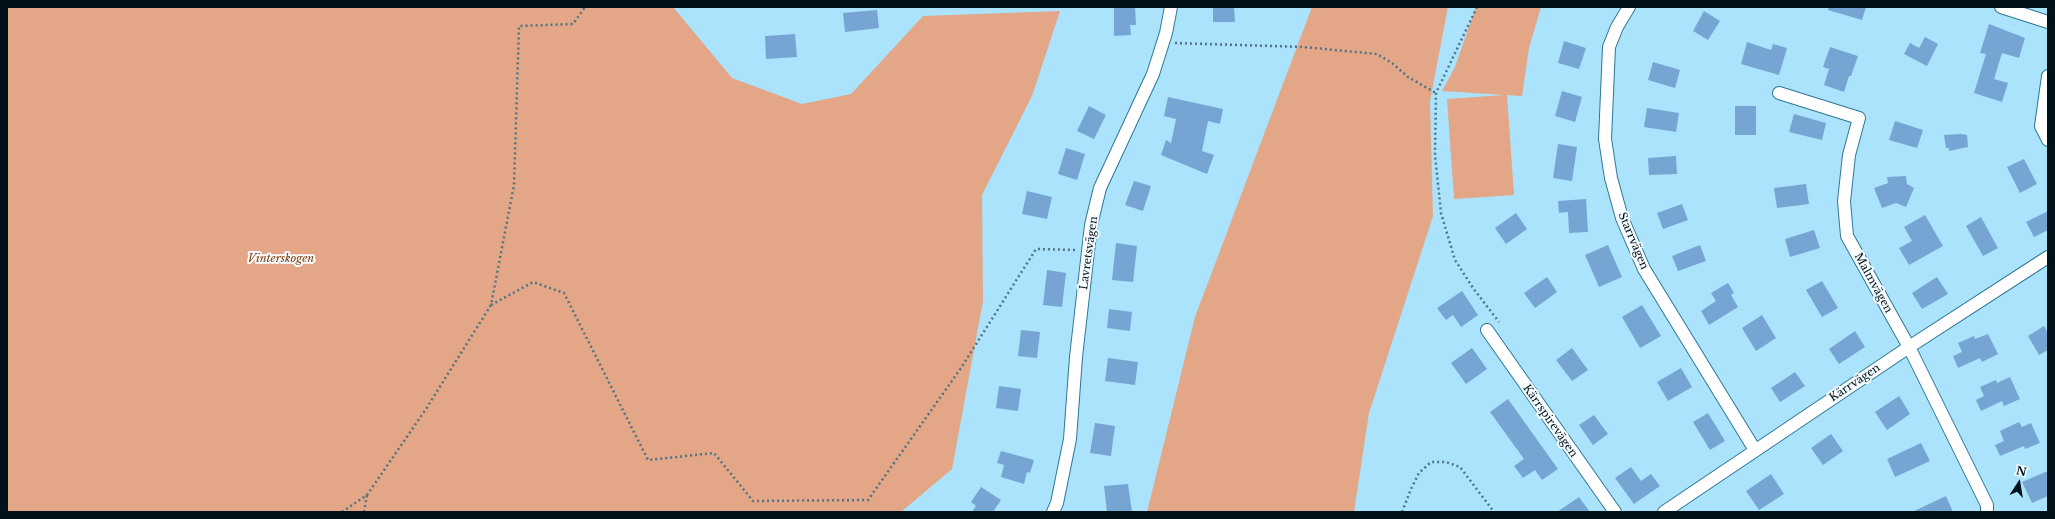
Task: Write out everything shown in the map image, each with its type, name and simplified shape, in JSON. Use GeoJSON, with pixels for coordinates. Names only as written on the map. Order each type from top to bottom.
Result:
{"type":"FeatureCollection","features":[{"type":"Feature","properties":{"kind":"street","name":"Lavretsvägen"},"geometry":{"type":"LineString","coordinates":[[1053,512],[1057,503],[1070,439],[1076,358],[1088,251],[1100,188],[1153,74],[1163,42],[1171,7]]}},
{"type":"Feature","properties":{"kind":"street","name":"Starrvägen"},"geometry":{"type":"LineString","coordinates":[[1629,7],[1617,27],[1608,47],[1605,139],[1611,178],[1622,218],[1647,274],[1755,450]]}},
{"type":"Feature","properties":{"kind":"street"},"geometry":{"type":"LineString","coordinates":[[2001,7],[2048,22]]}},
{"type":"Feature","properties":{"kind":"street"},"geometry":{"type":"LineString","coordinates":[[2048,76],[2041,126],[2048,140]]}},
{"type":"Feature","properties":{"kind":"street","name":"Malmvägen"},"geometry":{"type":"LineString","coordinates":[[1779,93],[1859,118],[1849,155],[1844,201],[1847,236],[1909,347],[1987,505],[1987,512]]}},
{"type":"Feature","properties":{"kind":"street","name":"Kärrvägen"},"geometry":{"type":"LineString","coordinates":[[1664,512],[1909,347],[2048,257]]}},
{"type":"Feature","properties":{"kind":"street","name":"Kärrspirevägen"},"geometry":{"type":"LineString","coordinates":[[1487,330],[1615,512]]}},
{"type":"Feature","properties":{"kind":"path"},"geometry":{"type":"LineString","coordinates":[[342,512],[367,495],[426,409],[491,304],[514,185],[519,26],[573,24],[585,7]]}},
{"type":"Feature","properties":{"kind":"path"},"geometry":{"type":"LineString","coordinates":[[1477,7],[1436,93],[1435,155],[1441,213],[1455,260],[1473,288],[1499,322],[1487,330]]}},
{"type":"Feature","properties":{"kind":"path"},"geometry":{"type":"LineString","coordinates":[[1163,42],[1303,46],[1376,54],[1392,63],[1408,77],[1436,93]]}},
{"type":"Feature","properties":{"kind":"path"},"geometry":{"type":"LineString","coordinates":[[491,304],[533,282],[564,293],[648,460],[714,453],[753,501],[868,500],[961,368],[1036,249],[1088,251]]}},
{"type":"Feature","properties":{"kind":"path"},"geometry":{"type":"LineString","coordinates":[[1402,512],[1419,473],[1432,462],[1446,462],[1460,467],[1494,512]]}},
{"type":"Feature","properties":{"kind":"path"},"geometry":{"type":"LineString","coordinates":[[364,512],[367,495]]}},
{"type":"Feature","properties":{"kind":"green space","name":"Vinterskogen"},"geometry":{"type":"Polygon","coordinates":[[[7,7],[673,7],[732,78],[802,104],[851,94],[923,16],[1060,11],[1032,96],[982,195],[983,301],[952,469],[901,512],[7,512],[7,7]]]}},
{"type":"Feature","properties":{"kind":"green space"},"geometry":{"type":"Polygon","coordinates":[[[1312,7],[1448,7],[1430,101],[1433,216],[1369,413],[1354,512],[1147,512],[1195,317],[1312,7]]]}},
{"type":"Feature","properties":{"kind":"green space"},"geometry":{"type":"Polygon","coordinates":[[[1476,7],[1541,7],[1529,48],[1522,96],[1507,95],[1514,195],[1454,199],[1447,99],[1504,95],[1442,91],[1455,67],[1476,7]]]}},
{"type":"Feature","properties":{"kind":"building"},"geometry":{"type":"Polygon","coordinates":[[[1114,7],[1135,7],[1136,25],[1130,25],[1131,35],[1114,36],[1114,7]]]}},
{"type":"Feature","properties":{"kind":"building"},"geometry":{"type":"Polygon","coordinates":[[[1213,7],[1234,7],[1235,22],[1213,22],[1213,7]]]}},
{"type":"Feature","properties":{"kind":"building"},"geometry":{"type":"Polygon","coordinates":[[[1829,7],[1866,7],[1862,20],[1828,10],[1829,7]]]}},
{"type":"Feature","properties":{"kind":"building"},"geometry":{"type":"Polygon","coordinates":[[[877,10],[879,28],[845,32],[843,13],[877,10]]]}},
{"type":"Feature","properties":{"kind":"building"},"geometry":{"type":"Polygon","coordinates":[[[1704,11],[1720,21],[1708,40],[1693,31],[1704,11]]]}},
{"type":"Feature","properties":{"kind":"building"},"geometry":{"type":"Polygon","coordinates":[[[1989,24],[2025,38],[2019,58],[2002,53],[1994,79],[2008,83],[2002,102],[1974,93],[1986,54],[1980,53],[1989,24]]]}},
{"type":"Feature","properties":{"kind":"building"},"geometry":{"type":"Polygon","coordinates":[[[795,34],[797,57],[766,59],[765,36],[795,34]]]}},
{"type":"Feature","properties":{"kind":"building"},"geometry":{"type":"Polygon","coordinates":[[[1925,37],[1938,44],[1927,66],[1904,54],[1910,43],[1919,48],[1925,37]]]}},
{"type":"Feature","properties":{"kind":"building"},"geometry":{"type":"Polygon","coordinates":[[[1564,41],[1586,48],[1579,69],[1558,63],[1564,41]]]}},
{"type":"Feature","properties":{"kind":"building"},"geometry":{"type":"Polygon","coordinates":[[[1747,42],[1771,50],[1773,44],[1787,48],[1779,75],[1741,64],[1747,42]]]}},
{"type":"Feature","properties":{"kind":"building"},"geometry":{"type":"Polygon","coordinates":[[[1830,47],[1858,56],[1844,92],[1824,85],[1829,69],[1823,67],[1830,47]]]}},
{"type":"Feature","properties":{"kind":"building"},"geometry":{"type":"Polygon","coordinates":[[[1653,62],[1680,70],[1675,88],[1648,80],[1653,62]]]}},
{"type":"Feature","properties":{"kind":"building"},"geometry":{"type":"Polygon","coordinates":[[[1562,91],[1582,97],[1575,122],[1555,116],[1562,91]]]}},
{"type":"Feature","properties":{"kind":"building"},"geometry":{"type":"Polygon","coordinates":[[[1168,97],[1223,109],[1220,124],[1208,121],[1202,151],[1214,155],[1207,174],[1161,155],[1166,140],[1171,143],[1176,119],[1164,116],[1168,97]]]}},
{"type":"Feature","properties":{"kind":"building"},"geometry":{"type":"Polygon","coordinates":[[[1089,106],[1106,115],[1094,139],[1077,131],[1089,106]]]}},
{"type":"Feature","properties":{"kind":"building"},"geometry":{"type":"Polygon","coordinates":[[[1735,106],[1756,106],[1756,135],[1735,135],[1735,106]]]}},
{"type":"Feature","properties":{"kind":"building"},"geometry":{"type":"Polygon","coordinates":[[[1647,108],[1679,113],[1676,132],[1644,127],[1647,108]]]}},
{"type":"Feature","properties":{"kind":"building"},"geometry":{"type":"Polygon","coordinates":[[[1794,114],[1826,123],[1822,140],[1789,132],[1794,114]]]}},
{"type":"Feature","properties":{"kind":"building"},"geometry":{"type":"Polygon","coordinates":[[[1895,121],[1923,130],[1917,148],[1889,140],[1895,121]]]}},
{"type":"Feature","properties":{"kind":"building"},"geometry":{"type":"Polygon","coordinates":[[[1944,135],[1967,135],[1968,147],[1949,151],[1949,148],[1946,148],[1944,135]]]}},
{"type":"Feature","properties":{"kind":"building"},"geometry":{"type":"Polygon","coordinates":[[[1558,144],[1577,147],[1572,181],[1553,178],[1558,144]]]}},
{"type":"Feature","properties":{"kind":"building"},"geometry":{"type":"Polygon","coordinates":[[[1066,148],[1085,154],[1077,180],[1058,174],[1066,148]]]}},
{"type":"Feature","properties":{"kind":"building"},"geometry":{"type":"Polygon","coordinates":[[[1676,156],[1677,174],[1649,175],[1648,158],[1676,156]]]}},
{"type":"Feature","properties":{"kind":"building"},"geometry":{"type":"Polygon","coordinates":[[[2024,159],[2037,184],[2020,193],[2007,167],[2024,159]]]}},
{"type":"Feature","properties":{"kind":"building"},"geometry":{"type":"Polygon","coordinates":[[[1906,176],[1907,184],[1914,188],[1906,207],[1896,203],[1882,208],[1874,188],[1888,183],[1887,177],[1906,176]]]}},
{"type":"Feature","properties":{"kind":"building"},"geometry":{"type":"Polygon","coordinates":[[[1134,181],[1151,186],[1143,211],[1125,205],[1134,181]]]}},
{"type":"Feature","properties":{"kind":"building"},"geometry":{"type":"Polygon","coordinates":[[[1806,184],[1809,204],[1777,208],[1774,188],[1806,184]]]}},
{"type":"Feature","properties":{"kind":"building"},"geometry":{"type":"Polygon","coordinates":[[[1027,191],[1052,197],[1047,219],[1022,214],[1027,191]]]}},
{"type":"Feature","properties":{"kind":"building"},"geometry":{"type":"Polygon","coordinates":[[[1586,199],[1588,232],[1569,233],[1568,212],[1559,213],[1558,201],[1586,199]]]}},
{"type":"Feature","properties":{"kind":"building"},"geometry":{"type":"Polygon","coordinates":[[[1682,204],[1688,220],[1663,229],[1657,213],[1682,204]]]}},
{"type":"Feature","properties":{"kind":"building"},"geometry":{"type":"Polygon","coordinates":[[[2048,211],[2048,230],[2034,237],[2026,222],[2048,211]]]}},
{"type":"Feature","properties":{"kind":"building"},"geometry":{"type":"Polygon","coordinates":[[[1516,213],[1527,229],[1506,244],[1495,228],[1516,213]]]}},
{"type":"Feature","properties":{"kind":"building"},"geometry":{"type":"Polygon","coordinates":[[[1925,215],[1943,246],[1909,265],[1899,248],[1912,241],[1904,227],[1925,215]]]}},
{"type":"Feature","properties":{"kind":"building"},"geometry":{"type":"Polygon","coordinates":[[[1981,217],[1998,248],[1983,256],[1966,226],[1981,217]]]}},
{"type":"Feature","properties":{"kind":"building"},"geometry":{"type":"Polygon","coordinates":[[[1814,230],[1820,248],[1790,257],[1785,239],[1814,230]]]}},
{"type":"Feature","properties":{"kind":"building"},"geometry":{"type":"Polygon","coordinates":[[[1116,243],[1137,246],[1133,282],[1112,280],[1116,243]]]}},
{"type":"Feature","properties":{"kind":"building"},"geometry":{"type":"Polygon","coordinates":[[[1608,245],[1622,277],[1599,287],[1585,255],[1608,245]]]}},
{"type":"Feature","properties":{"kind":"building"},"geometry":{"type":"Polygon","coordinates":[[[1700,245],[1706,261],[1678,271],[1672,256],[1700,245]]]}},
{"type":"Feature","properties":{"kind":"building"},"geometry":{"type":"Polygon","coordinates":[[[1047,270],[1066,273],[1062,307],[1043,305],[1047,270]]]}},
{"type":"Feature","properties":{"kind":"building"},"geometry":{"type":"Polygon","coordinates":[[[1547,277],[1557,292],[1535,308],[1524,293],[1547,277]]]}},
{"type":"Feature","properties":{"kind":"building"},"geometry":{"type":"Polygon","coordinates":[[[1937,277],[1948,294],[1922,309],[1912,293],[1937,277]]]}},
{"type":"Feature","properties":{"kind":"building"},"geometry":{"type":"Polygon","coordinates":[[[1822,281],[1838,308],[1822,317],[1806,290],[1822,281]]]}},
{"type":"Feature","properties":{"kind":"building"},"geometry":{"type":"Polygon","coordinates":[[[1728,283],[1734,293],[1731,295],[1738,307],[1709,325],[1701,311],[1716,301],[1711,293],[1728,283]]]}},
{"type":"Feature","properties":{"kind":"building"},"geometry":{"type":"Polygon","coordinates":[[[1462,291],[1478,315],[1461,327],[1453,315],[1446,320],[1437,308],[1462,291]]]}},
{"type":"Feature","properties":{"kind":"building"},"geometry":{"type":"Polygon","coordinates":[[[1642,305],[1661,336],[1640,348],[1622,317],[1642,305]]]}},
{"type":"Feature","properties":{"kind":"building"},"geometry":{"type":"Polygon","coordinates":[[[1109,309],[1132,312],[1130,331],[1107,328],[1109,309]]]}},
{"type":"Feature","properties":{"kind":"building"},"geometry":{"type":"Polygon","coordinates":[[[1762,315],[1776,338],[1756,351],[1742,328],[1762,315]]]}},
{"type":"Feature","properties":{"kind":"building"},"geometry":{"type":"Polygon","coordinates":[[[2044,326],[2048,333],[2048,350],[2039,355],[2028,336],[2044,326]]]}},
{"type":"Feature","properties":{"kind":"building"},"geometry":{"type":"Polygon","coordinates":[[[1021,330],[1040,332],[1037,358],[1018,356],[1021,330]]]}},
{"type":"Feature","properties":{"kind":"building"},"geometry":{"type":"Polygon","coordinates":[[[1855,331],[1865,347],[1839,364],[1829,349],[1855,331]]]}},
{"type":"Feature","properties":{"kind":"building"},"geometry":{"type":"Polygon","coordinates":[[[1988,334],[1998,354],[1982,362],[1980,358],[1958,368],[1953,356],[1962,352],[1958,343],[1974,336],[1975,339],[1988,334]]]}},
{"type":"Feature","properties":{"kind":"building"},"geometry":{"type":"Polygon","coordinates":[[[1472,348],[1487,369],[1466,384],[1451,363],[1472,348]]]}},
{"type":"Feature","properties":{"kind":"building"},"geometry":{"type":"Polygon","coordinates":[[[1572,348],[1588,370],[1572,381],[1556,360],[1572,348]]]}},
{"type":"Feature","properties":{"kind":"building"},"geometry":{"type":"Polygon","coordinates":[[[1108,358],[1138,362],[1135,385],[1105,381],[1108,358]]]}},
{"type":"Feature","properties":{"kind":"building"},"geometry":{"type":"Polygon","coordinates":[[[1681,368],[1692,387],[1668,401],[1657,382],[1681,368]]]}},
{"type":"Feature","properties":{"kind":"building"},"geometry":{"type":"Polygon","coordinates":[[[1795,372],[1805,386],[1780,402],[1771,388],[1795,372]]]}},
{"type":"Feature","properties":{"kind":"building"},"geometry":{"type":"Polygon","coordinates":[[[2010,377],[2020,399],[2004,406],[2002,401],[1981,411],[1976,400],[1984,396],[1980,387],[1996,380],[1997,383],[2010,377]]]}},
{"type":"Feature","properties":{"kind":"building"},"geometry":{"type":"Polygon","coordinates":[[[999,386],[1021,389],[1018,411],[996,408],[999,386]]]}},
{"type":"Feature","properties":{"kind":"building"},"geometry":{"type":"Polygon","coordinates":[[[1899,396],[1910,414],[1887,430],[1875,412],[1899,396]]]}},
{"type":"Feature","properties":{"kind":"building"},"geometry":{"type":"Polygon","coordinates":[[[1508,399],[1558,469],[1542,480],[1535,470],[1523,478],[1514,466],[1524,459],[1490,412],[1508,399]]]}},
{"type":"Feature","properties":{"kind":"building"},"geometry":{"type":"Polygon","coordinates":[[[1708,413],[1725,441],[1710,450],[1693,422],[1708,413]]]}},
{"type":"Feature","properties":{"kind":"building"},"geometry":{"type":"Polygon","coordinates":[[[1594,415],[1608,434],[1593,445],[1579,425],[1594,415]]]}},
{"type":"Feature","properties":{"kind":"building"},"geometry":{"type":"Polygon","coordinates":[[[2019,422],[2022,427],[2031,423],[2040,443],[2025,449],[2024,446],[2000,456],[1995,445],[2004,441],[2000,431],[2019,422]]]}},
{"type":"Feature","properties":{"kind":"building"},"geometry":{"type":"Polygon","coordinates":[[[1095,423],[1115,426],[1111,456],[1090,453],[1095,423]]]}},
{"type":"Feature","properties":{"kind":"building"},"geometry":{"type":"Polygon","coordinates":[[[1831,434],[1843,451],[1823,465],[1811,448],[1831,434]]]}},
{"type":"Feature","properties":{"kind":"building"},"geometry":{"type":"Polygon","coordinates":[[[1921,443],[1930,461],[1895,477],[1887,459],[1921,443]]]}},
{"type":"Feature","properties":{"kind":"building"},"geometry":{"type":"Polygon","coordinates":[[[1001,451],[1034,460],[1030,473],[1027,472],[1024,484],[1001,477],[1004,465],[997,463],[1001,451]]]}},
{"type":"Feature","properties":{"kind":"building"},"geometry":{"type":"Polygon","coordinates":[[[1631,467],[1641,481],[1651,474],[1660,486],[1634,504],[1615,478],[1631,467]]]}},
{"type":"Feature","properties":{"kind":"building"},"geometry":{"type":"Polygon","coordinates":[[[2048,471],[2048,496],[2032,503],[2022,482],[2048,471]]]}},
{"type":"Feature","properties":{"kind":"building"},"geometry":{"type":"Polygon","coordinates":[[[1771,474],[1784,494],[1759,510],[1746,491],[1771,474]]]}},
{"type":"Feature","properties":{"kind":"building"},"geometry":{"type":"Polygon","coordinates":[[[1128,484],[1132,512],[1107,512],[1104,486],[1128,484]]]}},
{"type":"Feature","properties":{"kind":"building"},"geometry":{"type":"Polygon","coordinates":[[[981,487],[1001,500],[993,512],[972,512],[976,506],[971,502],[981,487]]]}},
{"type":"Feature","properties":{"kind":"building"},"geometry":{"type":"Polygon","coordinates":[[[1946,496],[1953,512],[1912,512],[1946,496]]]}},
{"type":"Feature","properties":{"kind":"building"},"geometry":{"type":"Polygon","coordinates":[[[1579,497],[1590,512],[1557,512],[1579,497]]]}}]}
